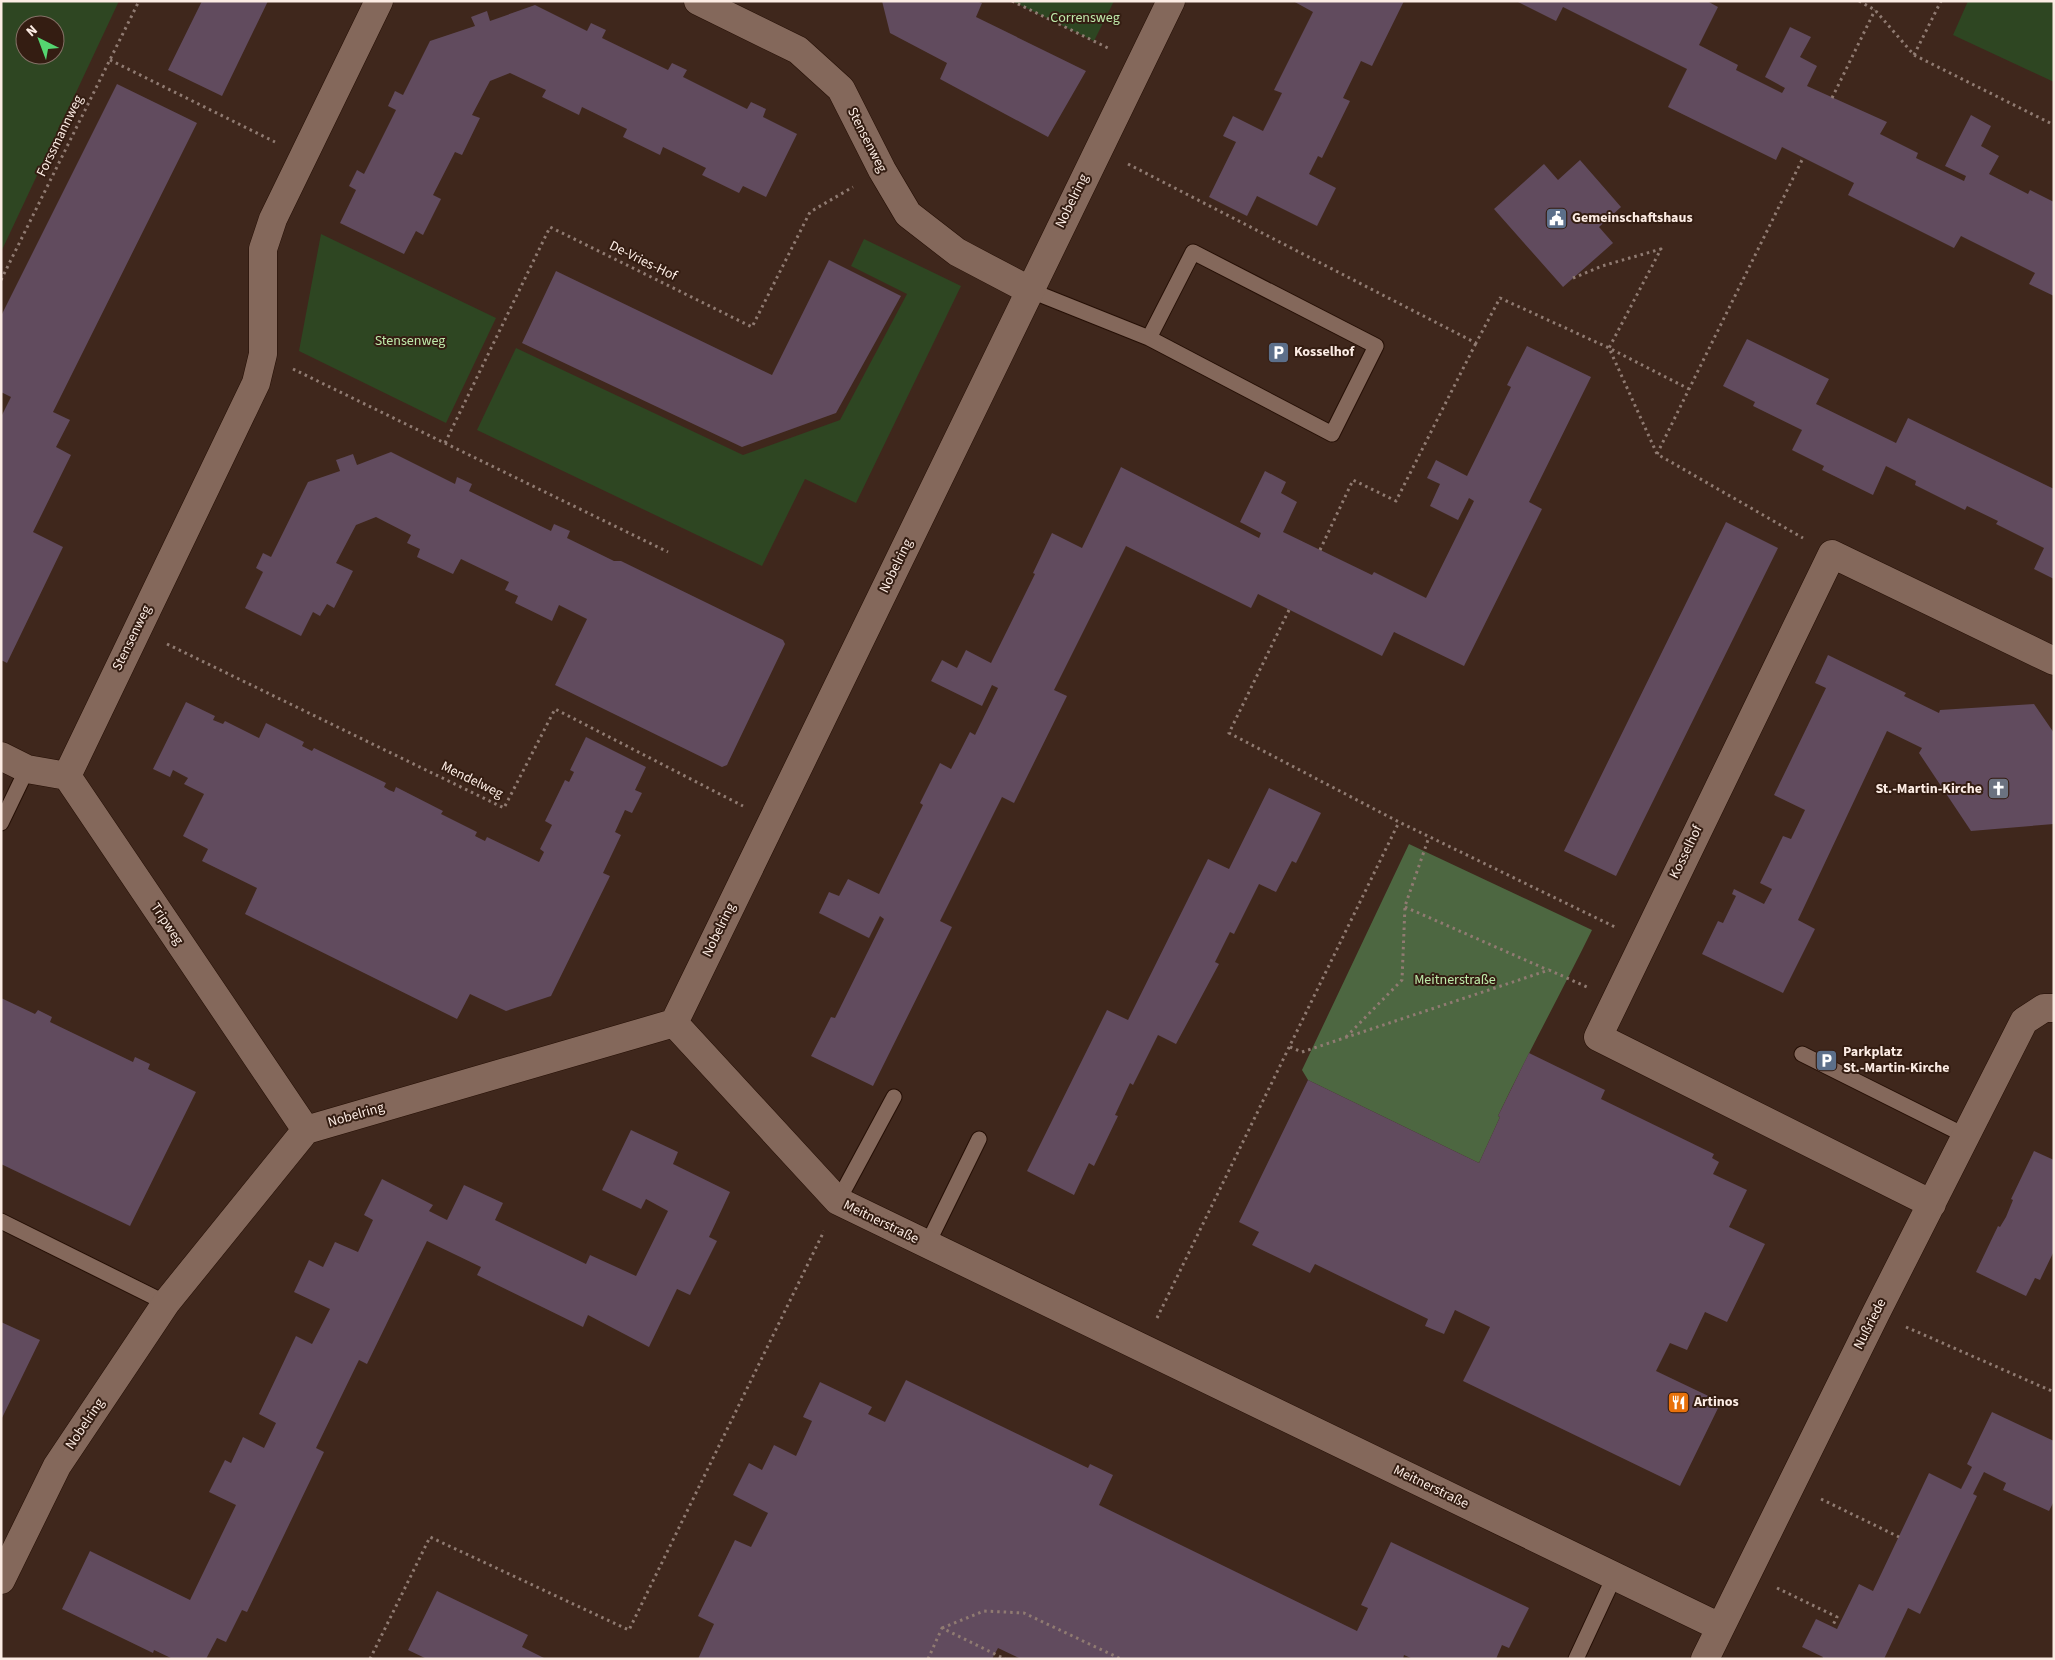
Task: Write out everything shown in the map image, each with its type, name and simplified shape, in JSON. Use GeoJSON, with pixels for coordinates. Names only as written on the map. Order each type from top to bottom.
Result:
{"type":"FeatureCollection","features":[{"type":"Feature","properties":{"kind":"street","name":"Stensenweg"},"geometry":{"type":"LineString","coordinates":[[67,776],[256,383],[262,354],[263,249],[273,219],[379,1]]}},
{"type":"Feature","properties":{"kind":"street","name":"Stensenweg"},"geometry":{"type":"LineString","coordinates":[[698,1],[798,50],[841,89],[882,170],[908,214],[957,252],[1029,290]]}},
{"type":"Feature","properties":{"kind":"street","name":"Nobelring"},"geometry":{"type":"LineString","coordinates":[[1,1580],[57,1466],[166,1303],[306,1130],[674,1023],[1171,1]]}},
{"type":"Feature","properties":{"kind":"street"},"geometry":{"type":"LineString","coordinates":[[1832,554],[2054,661]]}},
{"type":"Feature","properties":{"kind":"street","name":"Kosselhof"},"geometry":{"type":"LineString","coordinates":[[1832,554],[1643,940],[1598,1037],[1932,1204]]}},
{"type":"Feature","properties":{"kind":"street"},"geometry":{"type":"LineString","coordinates":[[1,756],[27,769],[67,776]]}},
{"type":"Feature","properties":{"kind":"street","name":"Tripweg"},"geometry":{"type":"LineString","coordinates":[[67,776],[306,1130]]}},
{"type":"Feature","properties":{"kind":"street","name":"Nußriede"},"geometry":{"type":"LineString","coordinates":[[1705,1659],[1876,1313],[2024,1022],[2044,1008],[2054,1008]]}},
{"type":"Feature","properties":{"kind":"street","name":"Meitnerstraße"},"geometry":{"type":"LineString","coordinates":[[674,1023],[838,1201],[1720,1627]]}},
{"type":"Feature","properties":{"kind":"lane"},"geometry":{"type":"LineString","coordinates":[[1029,290],[1149,338],[1332,434],[1376,346],[1193,252],[1149,338]]}},
{"type":"Feature","properties":{"kind":"lane"},"geometry":{"type":"LineString","coordinates":[[1,823],[27,769]]}},
{"type":"Feature","properties":{"kind":"lane"},"geometry":{"type":"LineString","coordinates":[[1802,1054],[1966,1136]]}},
{"type":"Feature","properties":{"kind":"lane"},"geometry":{"type":"LineString","coordinates":[[838,1201],[894,1098]]}},
{"type":"Feature","properties":{"kind":"lane"},"geometry":{"type":"LineString","coordinates":[[927,1245],[978,1139]]}},
{"type":"Feature","properties":{"kind":"lane"},"geometry":{"type":"LineString","coordinates":[[1,1222],[166,1303]]}},
{"type":"Feature","properties":{"kind":"lane"},"geometry":{"type":"LineString","coordinates":[[1576,1659],[1615,1575]]}},
{"type":"Feature","properties":{"kind":"path","name":"Forssmannweg"},"geometry":{"type":"LineString","coordinates":[[1,280],[138,1]]}},
{"type":"Feature","properties":{"kind":"path"},"geometry":{"type":"LineString","coordinates":[[1012,1],[1140,64]]}},
{"type":"Feature","properties":{"kind":"path"},"geometry":{"type":"LineString","coordinates":[[1859,1],[1875,10],[1914,55],[2054,125]]}},
{"type":"Feature","properties":{"kind":"path"},"geometry":{"type":"LineString","coordinates":[[1914,55],[1941,1]]}},
{"type":"Feature","properties":{"kind":"path"},"geometry":{"type":"LineString","coordinates":[[1832,98],[1875,10]]}},
{"type":"Feature","properties":{"kind":"path"},"geometry":{"type":"LineString","coordinates":[[110,60],[304,156]]}},
{"type":"Feature","properties":{"kind":"path"},"geometry":{"type":"LineString","coordinates":[[1098,149],[1476,343]]}},
{"type":"Feature","properties":{"kind":"path"},"geometry":{"type":"LineString","coordinates":[[1657,454],[1803,158]]}},
{"type":"Feature","properties":{"kind":"path","name":"De-Vries-Hof"},"geometry":{"type":"LineString","coordinates":[[445,444],[550,227],[752,328],[810,212],[882,170]]}},
{"type":"Feature","properties":{"kind":"path"},"geometry":{"type":"LineString","coordinates":[[1573,278],[1602,266],[1661,250],[1609,348]]}},
{"type":"Feature","properties":{"kind":"path"},"geometry":{"type":"LineString","coordinates":[[1320,550],[1353,480],[1396,501],[1500,298],[1609,348],[1689,389]]}},
{"type":"Feature","properties":{"kind":"path"},"geometry":{"type":"LineString","coordinates":[[1609,348],[1657,454],[1832,554]]}},
{"type":"Feature","properties":{"kind":"path"},"geometry":{"type":"LineString","coordinates":[[262,354],[668,552]]}},
{"type":"Feature","properties":{"kind":"path"},"geometry":{"type":"LineString","coordinates":[[1289,610],[1229,733],[1429,837],[1643,940]]}},
{"type":"Feature","properties":{"kind":"path","name":"Mendelweg"},"geometry":{"type":"LineString","coordinates":[[137,629],[504,808],[554,709],[772,821]]}},
{"type":"Feature","properties":{"kind":"path"},"geometry":{"type":"LineString","coordinates":[[1142,1349],[1399,822]]}},
{"type":"Feature","properties":{"kind":"path"},"geometry":{"type":"LineString","coordinates":[[1345,1038],[1402,980],[1405,906],[1429,837]]}},
{"type":"Feature","properties":{"kind":"path"},"geometry":{"type":"LineString","coordinates":[[1405,906],[1568,978]]}},
{"type":"Feature","properties":{"kind":"path"},"geometry":{"type":"LineString","coordinates":[[1290,1047],[1302,1052],[1549,970]]}},
{"type":"Feature","properties":{"kind":"path"},"geometry":{"type":"LineString","coordinates":[[370,1659],[430,1537],[629,1630],[838,1201]]}},
{"type":"Feature","properties":{"kind":"path"},"geometry":{"type":"LineString","coordinates":[[1876,1313],[2054,1392]]}},
{"type":"Feature","properties":{"kind":"path"},"geometry":{"type":"LineString","coordinates":[[1790,1485],[1899,1537]]}},
{"type":"Feature","properties":{"kind":"path"},"geometry":{"type":"LineString","coordinates":[[1747,1574],[1837,1617],[1832,1627]]}},
{"type":"Feature","properties":{"kind":"path"},"geometry":{"type":"LineString","coordinates":[[928,1659],[942,1628],[984,1611],[1024,1613],[1121,1659]]}},
{"type":"Feature","properties":{"kind":"path"},"geometry":{"type":"LineString","coordinates":[[942,1628],[1005,1659]]}},
{"type":"Feature","properties":{"kind":"green space"},"geometry":{"type":"Polygon","coordinates":[[[1,1],[119,1],[1,252],[1,1]]]}},
{"type":"Feature","properties":{"kind":"green space","name":"Corrensweg"},"geometry":{"type":"Polygon","coordinates":[[[1012,1],[1114,1],[1094,41],[1012,1]]]}},
{"type":"Feature","properties":{"kind":"green space"},"geometry":{"type":"Polygon","coordinates":[[[1968,1],[2054,1],[2054,82],[1953,35],[1968,1]]]}},
{"type":"Feature","properties":{"kind":"green space","name":"Stensenweg"},"geometry":{"type":"Polygon","coordinates":[[[321,234],[496,318],[446,423],[299,351],[321,234]]]}},
{"type":"Feature","properties":{"kind":"green space"},"geometry":{"type":"Polygon","coordinates":[[[864,239],[961,286],[856,503],[805,479],[762,566],[477,430],[516,348],[743,455],[840,420],[907,294],[851,266],[864,239]]]}},
{"type":"Feature","properties":{"kind":"green space","name":"Meitnerstraße"},"geometry":{"type":"Polygon","coordinates":[[[1409,844],[1592,930],[1509,1093],[1479,1163],[1308,1080],[1302,1070],[1409,844]]]}},
{"type":"Feature","properties":{"kind":"building"},"geometry":{"type":"Polygon","coordinates":[[[202,1],[268,1],[222,96],[168,70],[202,1]]]}},
{"type":"Feature","properties":{"kind":"building"},"geometry":{"type":"Polygon","coordinates":[[[882,1],[976,1],[982,3],[976,17],[1086,71],[1048,137],[940,79],[947,63],[890,33],[882,1]]]}},
{"type":"Feature","properties":{"kind":"building"},"geometry":{"type":"Polygon","coordinates":[[[1293,1],[1404,1],[1372,66],[1361,61],[1343,98],[1350,101],[1322,158],[1318,156],[1309,174],[1336,188],[1317,226],[1257,196],[1247,216],[1209,197],[1236,142],[1223,136],[1233,116],[1263,131],[1282,93],[1274,90],[1313,12],[1293,1]]]}},
{"type":"Feature","properties":{"kind":"building"},"geometry":{"type":"Polygon","coordinates":[[[1516,1],[1707,1],[1718,7],[1699,45],[1738,65],[1736,70],[1782,93],[1785,88],[1765,77],[1790,27],[1811,37],[1800,57],[1817,66],[1807,86],[1887,122],[1880,134],[1918,153],[1916,158],[1964,181],[1966,176],[1945,166],[1971,115],[1991,126],[1981,146],[1999,156],[1989,174],[2028,194],[2030,190],[2054,202],[2054,296],[2029,284],[2035,273],[1961,236],[1954,248],[1848,195],[1854,183],[1782,147],[1776,160],[1668,107],[1687,69],[1563,7],[1556,21],[1516,1]]]}},
{"type":"Feature","properties":{"kind":"building"},"geometry":{"type":"Polygon","coordinates":[[[535,5],[587,31],[591,23],[606,30],[602,38],[668,70],[672,63],[687,70],[683,77],[747,109],[751,102],[766,109],[763,117],[797,134],[766,197],[743,186],[739,193],[702,175],[706,168],[663,147],[660,155],[623,137],[627,129],[582,107],[579,115],[542,97],[546,90],[510,73],[490,81],[472,115],[480,118],[462,155],[455,152],[433,195],[441,199],[423,235],[416,231],[404,254],[340,223],[356,190],[349,186],[357,170],[364,174],[396,110],[388,106],[395,91],[403,95],[430,41],[475,26],[471,17],[487,11],[490,21],[535,5]]]}},
{"type":"Feature","properties":{"kind":"building"},"geometry":{"type":"Polygon","coordinates":[[[117,84],[197,123],[53,412],[70,420],[56,447],[71,455],[33,532],[63,547],[7,663],[1,660],[1,417],[11,397],[1,392],[1,316],[117,84]]]}},
{"type":"Feature","properties":{"kind":"building","name":"Gemeinschaftshaus"},"geometry":{"type":"Polygon","coordinates":[[[1580,160],[1621,207],[1599,227],[1613,243],[1563,287],[1494,209],[1544,164],[1558,180],[1580,160]]]}},
{"type":"Feature","properties":{"kind":"building"},"geometry":{"type":"Polygon","coordinates":[[[829,260],[901,296],[836,413],[742,447],[522,343],[556,271],[772,375],[829,260]]]}},
{"type":"Feature","properties":{"kind":"building"},"geometry":{"type":"Polygon","coordinates":[[[1747,339],[1829,379],[1816,404],[1896,443],[1908,418],[2054,489],[2054,579],[2034,569],[2044,548],[1996,524],[1998,521],[1967,506],[1965,510],[1915,485],[1916,481],[1886,466],[1873,495],[1822,470],[1824,466],[1792,450],[1802,430],[1753,406],[1755,402],[1723,386],[1747,339]]]}},
{"type":"Feature","properties":{"kind":"building"},"geometry":{"type":"Polygon","coordinates":[[[1527,346],[1591,377],[1529,502],[1542,509],[1464,666],[1394,632],[1382,656],[1258,594],[1251,608],[1126,546],[1054,690],[1067,696],[1014,803],[1002,797],[940,921],[952,927],[873,1086],[811,1056],[831,1017],[835,1018],[884,919],[880,916],[869,938],[819,913],[829,892],[839,896],[848,879],[879,894],[923,805],[920,803],[940,763],[951,769],[970,732],[975,735],[998,688],[992,685],[982,706],[931,681],[942,660],[957,668],[966,650],[991,663],[1035,574],[1033,573],[1052,533],[1082,548],[1121,467],[1259,538],[1261,533],[1240,522],[1265,471],[1286,482],[1281,493],[1297,502],[1283,532],[1372,575],[1374,572],[1426,598],[1474,501],[1469,498],[1458,520],[1430,506],[1440,484],[1427,478],[1436,460],[1467,476],[1511,387],[1507,385],[1527,346]]]}},
{"type":"Feature","properties":{"kind":"building"},"geometry":{"type":"Polygon","coordinates":[[[391,452],[455,484],[457,477],[472,484],[469,491],[551,531],[554,524],[570,531],[567,538],[614,561],[621,561],[783,640],[785,644],[727,765],[722,767],[555,685],[587,619],[559,605],[552,621],[515,603],[518,596],[505,590],[509,582],[461,559],[453,574],[417,557],[420,549],[407,543],[411,535],[376,517],[356,525],[336,563],[353,571],[334,608],[327,604],[320,616],[313,612],[301,636],[245,608],[263,572],[256,568],[263,553],[271,557],[308,482],[340,471],[336,460],[353,454],[357,465],[391,452]]]}},
{"type":"Feature","properties":{"kind":"building"},"geometry":{"type":"Polygon","coordinates":[[[1726,522],[1778,548],[1616,876],[1564,851],[1726,522]]]}},
{"type":"Feature","properties":{"kind":"building"},"geometry":{"type":"Polygon","coordinates":[[[1828,655],[1906,693],[1904,696],[1939,713],[1940,710],[2034,704],[2054,733],[2054,824],[1971,831],[1919,753],[1922,748],[1887,731],[1798,920],[1815,929],[1783,993],[1702,954],[1718,921],[1723,923],[1736,896],[1732,894],[1734,889],[1764,904],[1772,889],[1760,883],[1783,836],[1791,839],[1805,810],[1774,795],[1826,688],[1815,683],[1828,655]]]}},
{"type":"Feature","properties":{"kind":"building"},"geometry":{"type":"Polygon","coordinates":[[[186,702],[215,716],[213,720],[223,724],[225,721],[259,738],[266,723],[304,742],[302,746],[312,751],[314,748],[386,783],[384,787],[389,790],[394,792],[396,787],[443,811],[441,814],[477,832],[475,836],[485,841],[487,837],[539,862],[544,852],[540,849],[552,825],[545,821],[565,780],[569,782],[574,772],[570,770],[586,737],[646,767],[635,790],[642,793],[632,813],[625,810],[615,832],[621,835],[603,873],[610,876],[551,996],[506,1011],[470,994],[457,1019],[245,914],[257,888],[202,861],[208,849],[183,836],[204,794],[184,784],[188,778],[173,770],[170,777],[153,769],[186,702]]]}},
{"type":"Feature","properties":{"kind":"building"},"geometry":{"type":"Polygon","coordinates":[[[1269,788],[1321,813],[1296,863],[1292,861],[1276,892],[1259,884],[1234,934],[1230,932],[1215,962],[1219,964],[1176,1044],[1158,1035],[1133,1085],[1130,1083],[1115,1115],[1118,1116],[1094,1166],[1089,1163],[1074,1195],[1027,1171],[1107,1010],[1128,1020],[1208,859],[1229,869],[1269,788]]]}},
{"type":"Feature","properties":{"kind":"building"},"geometry":{"type":"Polygon","coordinates":[[[1,998],[35,1014],[38,1010],[52,1017],[50,1022],[133,1062],[135,1057],[150,1064],[148,1069],[196,1092],[130,1226],[1,1164],[1,998]]]}},
{"type":"Feature","properties":{"kind":"building"},"geometry":{"type":"Polygon","coordinates":[[[1529,1053],[1605,1090],[1601,1099],[1714,1154],[1712,1158],[1719,1162],[1713,1174],[1747,1190],[1729,1227],[1765,1244],[1727,1322],[1705,1312],[1687,1350],[1670,1343],[1656,1371],[1721,1402],[1680,1486],[1463,1381],[1490,1327],[1455,1310],[1444,1334],[1425,1326],[1428,1319],[1315,1264],[1310,1273],[1252,1245],[1259,1232],[1239,1222],[1308,1080],[1479,1163],[1500,1117],[1498,1116],[1529,1053]]]}},
{"type":"Feature","properties":{"kind":"building"},"geometry":{"type":"Polygon","coordinates":[[[631,1130],[678,1152],[673,1164],[730,1192],[709,1237],[717,1241],[690,1295],[677,1289],[649,1347],[588,1315],[583,1327],[477,1275],[481,1267],[427,1241],[367,1364],[359,1360],[316,1448],[324,1452],[247,1612],[242,1610],[226,1642],[217,1638],[206,1659],[173,1659],[154,1650],[153,1653],[62,1609],[90,1551],[190,1600],[236,1505],[209,1492],[225,1460],[231,1463],[243,1437],[264,1448],[276,1423],[259,1414],[296,1336],[312,1344],[330,1309],[294,1292],[309,1260],[323,1267],[335,1242],[358,1252],[373,1220],[364,1215],[382,1179],[433,1205],[429,1211],[447,1220],[464,1185],[503,1203],[495,1220],[586,1264],[590,1255],[636,1276],[668,1211],[646,1199],[641,1209],[602,1190],[631,1130]]]}},
{"type":"Feature","properties":{"kind":"building"},"geometry":{"type":"Polygon","coordinates":[[[2034,1151],[2054,1160],[2054,1251],[2040,1280],[2035,1278],[2026,1296],[1976,1272],[1998,1226],[2000,1227],[2006,1217],[2013,1200],[2011,1199],[2034,1151]]]}},
{"type":"Feature","properties":{"kind":"building"},"geometry":{"type":"Polygon","coordinates":[[[1,1322],[40,1340],[1,1420],[1,1322]]]}},
{"type":"Feature","properties":{"kind":"building"},"geometry":{"type":"Polygon","coordinates":[[[906,1380],[1088,1468],[1090,1464],[1113,1475],[1099,1505],[1357,1631],[1368,1608],[1361,1605],[1391,1542],[1529,1608],[1509,1648],[1502,1645],[1496,1659],[1413,1659],[1404,1655],[1403,1659],[1021,1659],[998,1648],[992,1659],[698,1659],[714,1624],[698,1616],[735,1540],[751,1547],[768,1513],[733,1495],[749,1463],[762,1470],[774,1445],[796,1456],[812,1421],[803,1417],[820,1382],[872,1407],[868,1414],[885,1422],[906,1380]]]}},
{"type":"Feature","properties":{"kind":"building"},"geometry":{"type":"Polygon","coordinates":[[[1992,1412],[2054,1441],[2054,1501],[2049,1511],[2003,1490],[2006,1483],[1984,1472],[1973,1494],[1977,1496],[1920,1614],[1908,1608],[1884,1659],[1822,1659],[1823,1657],[1802,1647],[1816,1619],[1837,1629],[1859,1584],[1873,1591],[1929,1473],[1961,1489],[1972,1467],[1967,1464],[1992,1412]]]}},
{"type":"Feature","properties":{"kind":"building"},"geometry":{"type":"Polygon","coordinates":[[[437,1591],[528,1635],[522,1647],[546,1659],[427,1659],[408,1650],[437,1591]]]}},
{"type":"Feature","properties":{"kind":"place","name":"Gemeinschaftshaus"},"geometry":{"type":"Point","coordinates":[1556,218]}},
{"type":"Feature","properties":{"kind":"place","name":"Kosselhof"},"geometry":{"type":"Point","coordinates":[1278,352]}},
{"type":"Feature","properties":{"kind":"place","name":"St.-Martin-Kirche"},"geometry":{"type":"Point","coordinates":[1998,789]}},
{"type":"Feature","properties":{"kind":"place","name":"Parkplatz St.-Martin-Kirche"},"geometry":{"type":"Point","coordinates":[1827,1060]}},
{"type":"Feature","properties":{"kind":"place","name":"Artinos"},"geometry":{"type":"Point","coordinates":[1678,1402]}}]}
